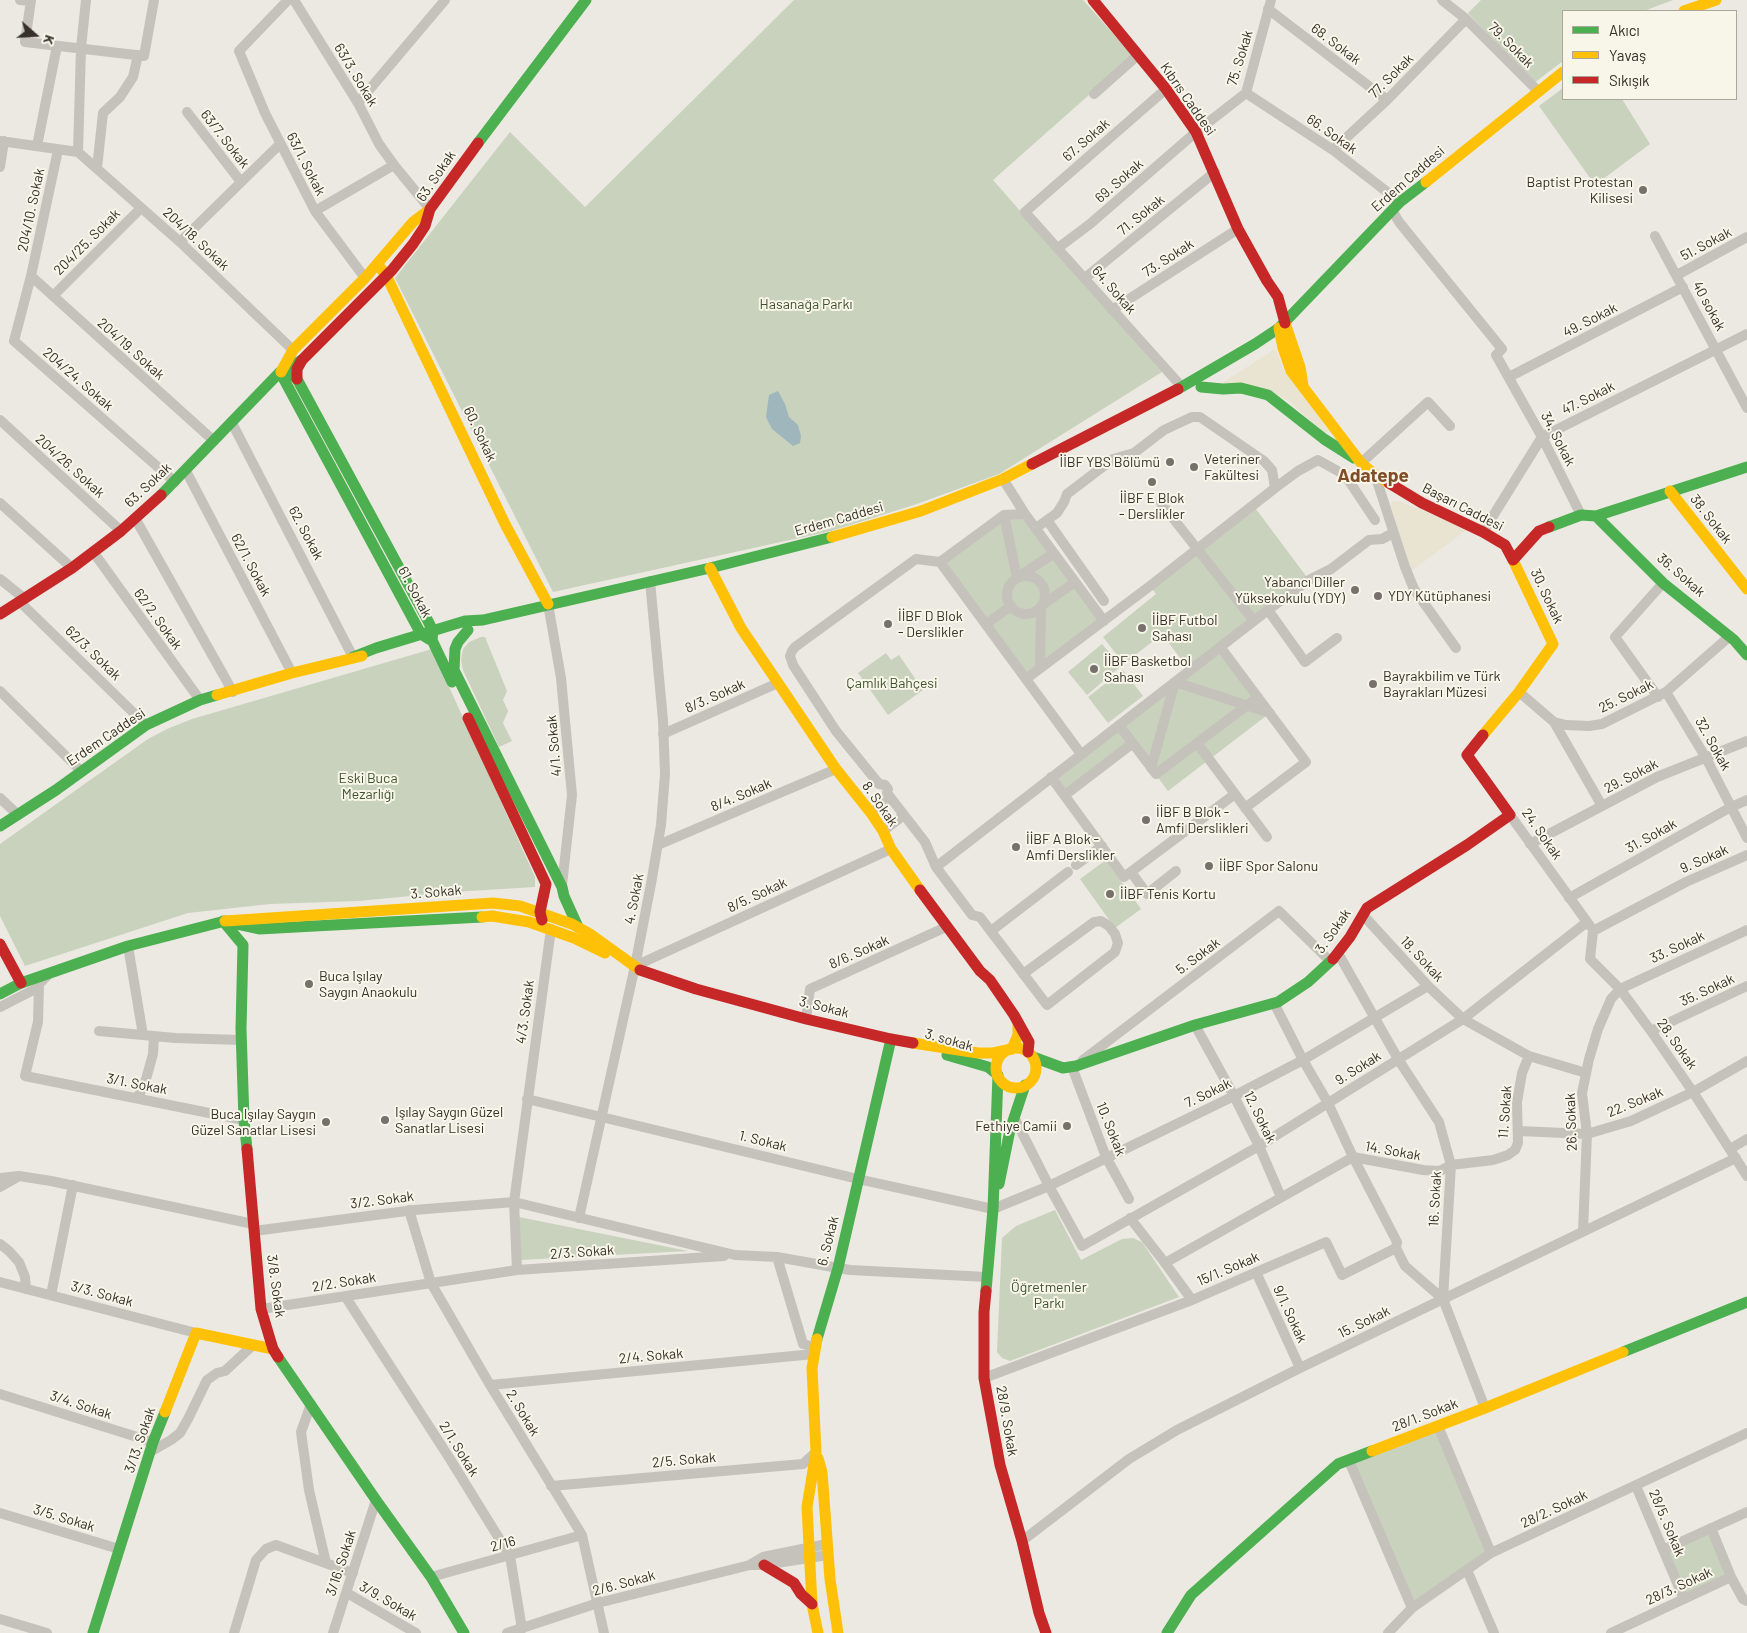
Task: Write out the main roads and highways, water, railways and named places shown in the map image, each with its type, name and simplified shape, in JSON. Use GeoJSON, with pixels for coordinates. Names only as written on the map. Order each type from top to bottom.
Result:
{"type":"FeatureCollection","features":[{"type":"Feature","properties":{"kind":"main road","name":"Kıbrıs Caddesi"},"geometry":{"type":"LineString","coordinates":[[1093,0],[1166,89],[1196,132],[1238,228],[1278,297],[1281,328]]}},
{"type":"Feature","properties":{"kind":"main road"},"geometry":{"type":"LineString","coordinates":[[1687,10],[1716,0]]}},
{"type":"Feature","properties":{"kind":"main road","name":"63. Sokak"},"geometry":{"type":"LineString","coordinates":[[0,614],[94,553],[121,531],[186,471],[280,372],[302,360],[386,276],[425,226],[430,208],[581,3]]}},
{"type":"Feature","properties":{"kind":"main road","name":"Erdem Caddesi"},"geometry":{"type":"LineString","coordinates":[[1182,387],[1201,387],[1260,351],[1396,206],[1562,73]]}},
{"type":"Feature","properties":{"kind":"main road"},"geometry":{"type":"LineString","coordinates":[[297,379],[290,373],[280,372],[294,350],[378,265],[413,222],[430,208]]}},
{"type":"Feature","properties":{"kind":"main road","name":"60. Sokak"},"geometry":{"type":"LineString","coordinates":[[378,265],[386,276],[506,524],[548,604]]}},
{"type":"Feature","properties":{"kind":"main road","name":"Erdem Caddesi"},"geometry":{"type":"LineString","coordinates":[[353,657],[378,654],[432,636],[465,621],[483,620],[710,568],[832,537],[921,511],[1003,479],[1182,387],[1281,328]]}},
{"type":"Feature","properties":{"kind":"main road","name":"Başarı Caddesi"},"geometry":{"type":"LineString","coordinates":[[1281,328],[1300,367],[1304,388],[1362,463]]}},
{"type":"Feature","properties":{"kind":"main road"},"geometry":{"type":"LineString","coordinates":[[297,379],[296,369],[302,360]]}},
{"type":"Feature","properties":{"kind":"main road","name":"61. Sokak"},"geometry":{"type":"LineString","coordinates":[[280,372],[421,634],[432,636]]}},
{"type":"Feature","properties":{"kind":"main road","name":"61. Sokak"},"geometry":{"type":"LineString","coordinates":[[297,379],[432,636]]}},
{"type":"Feature","properties":{"kind":"main road","name":"Başarı Caddesi"},"geometry":{"type":"LineString","coordinates":[[1201,387],[1241,388],[1268,395],[1324,439],[1362,463],[1375,474],[1422,503],[1483,532],[1505,546],[1513,560]]}},
{"type":"Feature","properties":{"kind":"main road"},"geometry":{"type":"LineString","coordinates":[[1513,560],[1539,531],[1581,515],[1596,516],[1670,490],[1747,467]]}},
{"type":"Feature","properties":{"kind":"main road","name":"38. Sokak"},"geometry":{"type":"LineString","coordinates":[[1670,490],[1747,589]]}},
{"type":"Feature","properties":{"kind":"main road","name":"36. Sokak"},"geometry":{"type":"LineString","coordinates":[[1596,516],[1663,583],[1730,636],[1747,656]]}},
{"type":"Feature","properties":{"kind":"main road","name":"30. Sokak"},"geometry":{"type":"LineString","coordinates":[[1467,755],[1520,692],[1553,644],[1513,560]]}},
{"type":"Feature","properties":{"kind":"main road","name":"8. Sokak"},"geometry":{"type":"LineString","coordinates":[[710,568],[741,628],[836,770],[871,813],[883,831],[890,850],[946,927],[980,971],[990,980],[1018,1022],[1029,1042],[1031,1055]]}},
{"type":"Feature","properties":{"kind":"main road","name":"Erdem Caddesi"},"geometry":{"type":"LineString","coordinates":[[432,636],[468,630],[483,620]]}},
{"type":"Feature","properties":{"kind":"main road"},"geometry":{"type":"LineString","coordinates":[[468,630],[455,649],[454,670],[562,886],[564,896],[578,927]]}},
{"type":"Feature","properties":{"kind":"main road","name":"Erdem Caddesi"},"geometry":{"type":"LineString","coordinates":[[7,822],[56,790],[146,725],[200,700],[353,657],[421,634]]}},
{"type":"Feature","properties":{"kind":"main road"},"geometry":{"type":"LineString","coordinates":[[432,636],[546,884],[540,912],[542,922],[550,929]]}},
{"type":"Feature","properties":{"kind":"main road","name":"24. Sokak"},"geometry":{"type":"LineString","coordinates":[[1467,755],[1510,816]]}},
{"type":"Feature","properties":{"kind":"main road","name":"3. Sokak"},"geometry":{"type":"LineString","coordinates":[[1031,1055],[1062,1068],[1074,1066],[1195,1025],[1274,1003],[1308,982],[1334,958],[1350,937],[1367,908],[1467,846],[1510,816]]}},
{"type":"Feature","properties":{"kind":"main road","name":"3. Sokak"},"geometry":{"type":"LineString","coordinates":[[0,994],[21,982],[128,946],[224,921],[493,903],[520,906],[578,927],[642,971],[696,989],[806,1019],[890,1039],[978,1053],[993,1053],[1012,1049]]}},
{"type":"Feature","properties":{"kind":"main road","name":"3. Sokak"},"geometry":{"type":"LineString","coordinates":[[224,921],[259,930],[492,916],[529,922],[550,929],[635,966]]}},
{"type":"Feature","properties":{"kind":"main road","name":"3/8. Sokak"},"geometry":{"type":"LineString","coordinates":[[224,921],[243,945],[241,1040],[244,1120],[261,1309],[273,1348],[376,1500],[431,1577],[464,1633]]}},
{"type":"Feature","properties":{"kind":"main road"},"geometry":{"type":"LineString","coordinates":[[0,944],[21,982]]}},
{"type":"Feature","properties":{"kind":"main road"},"geometry":{"type":"LineString","coordinates":[[1012,1049],[1018,1035],[1018,1022]]}},
{"type":"Feature","properties":{"kind":"main road","name":"3. sokak"},"geometry":{"type":"LineString","coordinates":[[890,1039],[988,1067],[998,1075]]}},
{"type":"Feature","properties":{"kind":"main road","name":"6. Sokak"},"geometry":{"type":"LineString","coordinates":[[818,1633],[812,1604],[808,1554],[807,1507],[816,1452],[812,1368],[824,1310],[838,1268],[890,1039]]}},
{"type":"Feature","properties":{"kind":"main road"},"geometry":{"type":"LineString","coordinates":[[1023,1049],[1031,1055],[1036,1070],[1030,1081],[1019,1088],[1012,1087],[1001,1081],[998,1075],[997,1062],[1005,1051],[1023,1049]]}},
{"type":"Feature","properties":{"kind":"main road","name":"28/9. Sokak"},"geometry":{"type":"LineString","coordinates":[[998,1075],[993,1209],[984,1312],[984,1378],[1000,1465],[1046,1633]]}},
{"type":"Feature","properties":{"kind":"main road","name":"28/9. Sokak"},"geometry":{"type":"LineString","coordinates":[[993,1209],[1014,1117],[1025,1085]]}},
{"type":"Feature","properties":{"kind":"main road","name":"28/1. Sokak"},"geometry":{"type":"LineString","coordinates":[[1167,1633],[1191,1594],[1338,1464],[1485,1408],[1747,1302]]}},
{"type":"Feature","properties":{"kind":"main road","name":"3/13. Sokak"},"geometry":{"type":"LineString","coordinates":[[93,1633],[152,1447],[196,1333],[273,1348]]}},
{"type":"Feature","properties":{"kind":"main road","name":"6. Sokak"},"geometry":{"type":"LineString","coordinates":[[816,1452],[822,1472],[828,1550],[838,1633]]}},
{"type":"Feature","properties":{"kind":"main road"},"geometry":{"type":"LineString","coordinates":[[764,1565],[794,1583],[801,1594],[812,1604]]}},
{"type":"Feature","properties":{"kind":"water"},"geometry":{"type":"Polygon","coordinates":[[[778,391],[789,417],[798,425],[801,436],[800,443],[793,446],[772,429],[766,417],[769,395],[778,391]]]}},
{"type":"Feature","properties":{"kind":"place","name":"Baptist Protestan Kilisesi"},"geometry":{"type":"Point","coordinates":[1643,190]}},
{"type":"Feature","properties":{"kind":"place","name":"İİBF YBS Bölümü"},"geometry":{"type":"Point","coordinates":[1170,462]}},
{"type":"Feature","properties":{"kind":"place","name":"Veteriner Fakültesi"},"geometry":{"type":"Point","coordinates":[1194,467]}},
{"type":"Feature","properties":{"kind":"place","name":"İİBF E Blok - Derslikler"},"geometry":{"type":"Point","coordinates":[1152,482]}},
{"type":"Feature","properties":{"kind":"place","name":"Yabancı Diller Yüksekokulu (YDY)"},"geometry":{"type":"Point","coordinates":[1355,590]}},
{"type":"Feature","properties":{"kind":"place","name":"YDY Kütüphanesi"},"geometry":{"type":"Point","coordinates":[1378,596]}},
{"type":"Feature","properties":{"kind":"place","name":"İİBF D Blok - Derslikler"},"geometry":{"type":"Point","coordinates":[888,624]}},
{"type":"Feature","properties":{"kind":"place","name":"İİBF Futbol Sahası"},"geometry":{"type":"Point","coordinates":[1142,628]}},
{"type":"Feature","properties":{"kind":"place","name":"İİBF Basketbol Sahası"},"geometry":{"type":"Point","coordinates":[1094,669]}},
{"type":"Feature","properties":{"kind":"place","name":"Bayrakbilim ve Türk Bayrakları Müzesi"},"geometry":{"type":"Point","coordinates":[1373,684]}},
{"type":"Feature","properties":{"kind":"place","name":"İİBF B Blok - Amfi Derslikleri"},"geometry":{"type":"Point","coordinates":[1146,820]}},
{"type":"Feature","properties":{"kind":"place","name":"İİBF A Blok - Amfi Derslikler"},"geometry":{"type":"Point","coordinates":[1016,847]}},
{"type":"Feature","properties":{"kind":"place","name":"İİBF Spor Salonu"},"geometry":{"type":"Point","coordinates":[1209,866]}},
{"type":"Feature","properties":{"kind":"place","name":"İİBF Tenis Kortu"},"geometry":{"type":"Point","coordinates":[1110,894]}},
{"type":"Feature","properties":{"kind":"place","name":"Buca Işılay Saygın Anaokulu"},"geometry":{"type":"Point","coordinates":[309,984]}},
{"type":"Feature","properties":{"kind":"place","name":"Işılay Saygın Güzel Sanatlar Lisesi"},"geometry":{"type":"Point","coordinates":[385,1120]}},
{"type":"Feature","properties":{"kind":"place","name":"Buca Işılay Saygın Güzel Sanatlar Lisesi"},"geometry":{"type":"Point","coordinates":[326,1122]}},
{"type":"Feature","properties":{"kind":"place","name":"Fethiye Camii"},"geometry":{"type":"Point","coordinates":[1067,1126]}},
{"type":"Feature","properties":{"kind":"district","name":"Adatepe"},"geometry":{"type":"Point","coordinates":[1373,476]}},
{"type":"Feature","properties":{"kind":"park label","name":"Hasanağa Parkı"},"geometry":{"type":"Point","coordinates":[806,304]}},
{"type":"Feature","properties":{"kind":"park label","name":"Çamlık Bahçesi"},"geometry":{"type":"Point","coordinates":[892,683]}},
{"type":"Feature","properties":{"kind":"park label","name":"Eski Buca Mezarlığı"},"geometry":{"type":"Point","coordinates":[368,786]}},
{"type":"Feature","properties":{"kind":"park label","name":"Öğretmenler Parkı"},"geometry":{"type":"Point","coordinates":[1049,1295]}}]}
